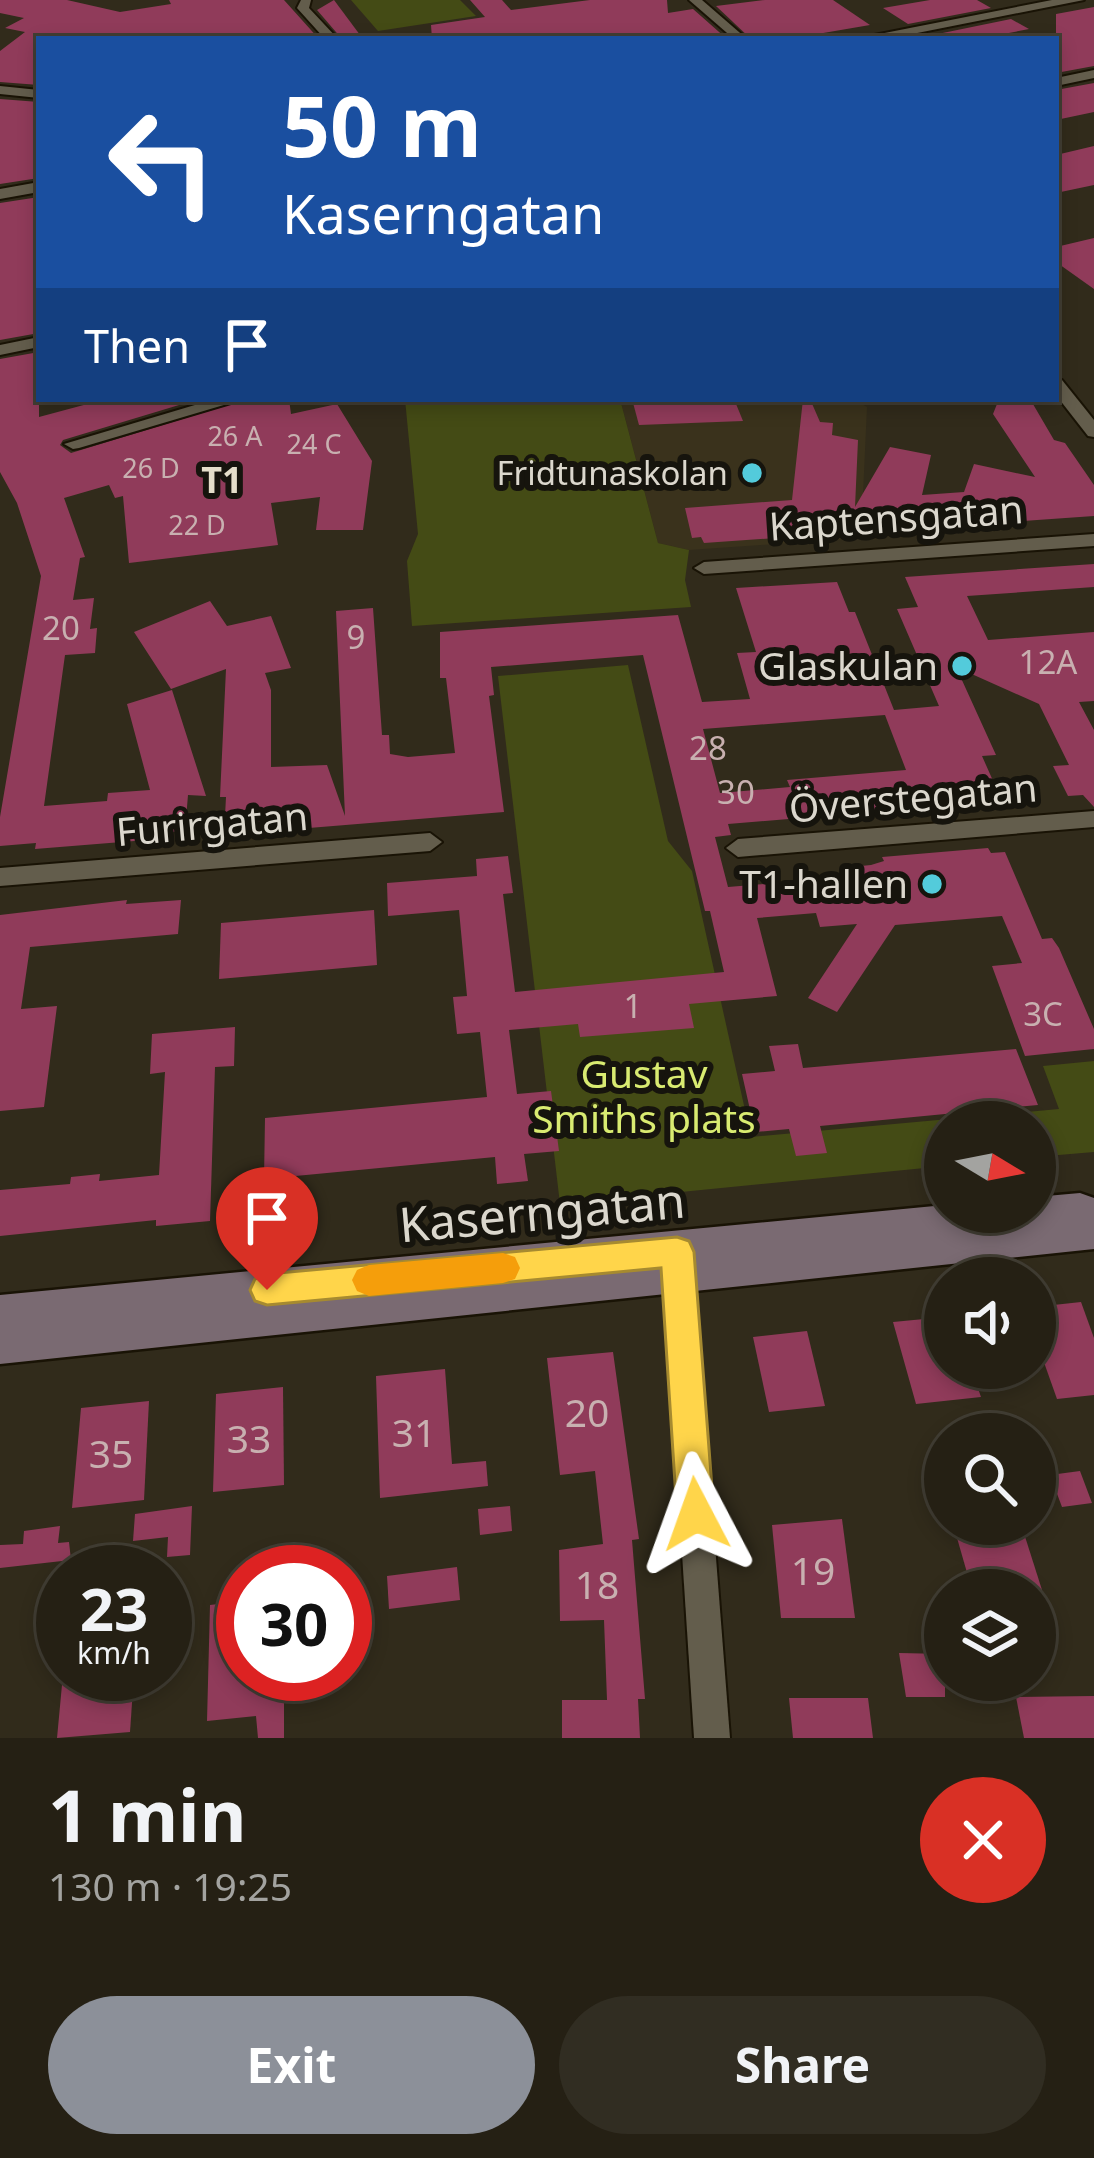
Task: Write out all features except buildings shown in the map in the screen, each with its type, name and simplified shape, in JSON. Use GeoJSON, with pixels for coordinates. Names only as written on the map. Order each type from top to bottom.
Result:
{"type":"FeatureCollection","features":[{"type":"Feature","properties":{"kind":"main road","name":"Kaserngatan"},"geometry":{"type":"LineString","coordinates":[[0,1344],[678,1264],[1094,1208]]}},
{"type":"Feature","properties":{"kind":"main road","name":"Kaserngatan"},"geometry":{"type":"LineString","coordinates":[[0,1315],[1094,1231]]}},
{"type":"Feature","properties":{"kind":"street"},"geometry":{"type":"LineString","coordinates":[[695,0],[737,36]]}},
{"type":"Feature","properties":{"kind":"street"},"geometry":{"type":"LineString","coordinates":[[878,36],[1067,1]]}},
{"type":"Feature","properties":{"kind":"street"},"geometry":{"type":"LineString","coordinates":[[306,2],[303,8],[329,36]]}},
{"type":"Feature","properties":{"kind":"street"},"geometry":{"type":"LineString","coordinates":[[1059,81],[1094,74]]}},
{"type":"Feature","properties":{"kind":"street"},"geometry":{"type":"LineString","coordinates":[[0,90],[36,94]]}},
{"type":"Feature","properties":{"kind":"street"},"geometry":{"type":"LineString","coordinates":[[0,194],[36,188]]}},
{"type":"Feature","properties":{"kind":"street"},"geometry":{"type":"LineString","coordinates":[[0,350],[36,343]]}},
{"type":"Feature","properties":{"kind":"street"},"geometry":{"type":"LineString","coordinates":[[1059,388],[1094,432]]}},
{"type":"Feature","properties":{"kind":"street"},"geometry":{"type":"LineString","coordinates":[[73,445],[224,402]]}},
{"type":"Feature","properties":{"kind":"street","name":"Kaptensgatan"},"geometry":{"type":"LineString","coordinates":[[704,568],[1094,540]]}},
{"type":"Feature","properties":{"kind":"street","name":"Överstegatan"},"geometry":{"type":"LineString","coordinates":[[738,848],[1094,819]]}},
{"type":"Feature","properties":{"kind":"street","name":"Furirgatan"},"geometry":{"type":"LineString","coordinates":[[0,877],[430,842]]}},
{"type":"Feature","properties":{"kind":"street"},"geometry":{"type":"LineString","coordinates":[[678,1264],[712,1738]]}},
{"type":"Feature","properties":{"kind":"shaded area","name":"Fridtunaskolan"},"geometry":{"type":"Polygon","coordinates":[[[621,402],[859,402],[867,407],[861,538],[689,550],[658,543],[621,402]]]}},
{"type":"Feature","properties":{"kind":"green space"},"geometry":{"type":"Polygon","coordinates":[[[351,0],[460,0],[476,16],[378,31],[351,0]]]}},
{"type":"Feature","properties":{"kind":"green space"},"geometry":{"type":"Polygon","coordinates":[[[405,402],[621,402],[658,543],[689,550],[685,580],[691,607],[412,626],[407,561],[418,534],[405,402]]]}},
{"type":"Feature","properties":{"kind":"green space","name":"Gustav Smiths plats"},"geometry":{"type":"Polygon","coordinates":[[[628,665],[668,841],[692,871],[751,1137],[924,1121],[924,1168],[560,1204],[498,676],[628,665]]]}},
{"type":"Feature","properties":{"kind":"green space","name":"Gustav Smiths plats"},"geometry":{"type":"Polygon","coordinates":[[[1094,1061],[1094,1152],[1056,1155],[1059,1109],[1043,1066],[1094,1061]]]}},
{"type":"Feature","properties":{"kind":"slow traffic"},"geometry":{"type":"LineString","coordinates":[[369,1280],[503,1268]]}},
{"type":"Feature","properties":{"kind":"place","name":"Fridtunaskolan"},"geometry":{"type":"Point","coordinates":[752,473]}},
{"type":"Feature","properties":{"kind":"place","name":"Glaskulan"},"geometry":{"type":"Point","coordinates":[962,666]}},
{"type":"Feature","properties":{"kind":"place","name":"T1-hallen"},"geometry":{"type":"Point","coordinates":[932,884]}},
{"type":"Feature","properties":{"kind":"district","name":"T1"},"geometry":{"type":"Point","coordinates":[222,480]}},
{"type":"Feature","properties":{"kind":"route"},"geometry":{"type":"LineString","coordinates":[[267,1290],[677,1252],[696,1514]]}}]}
